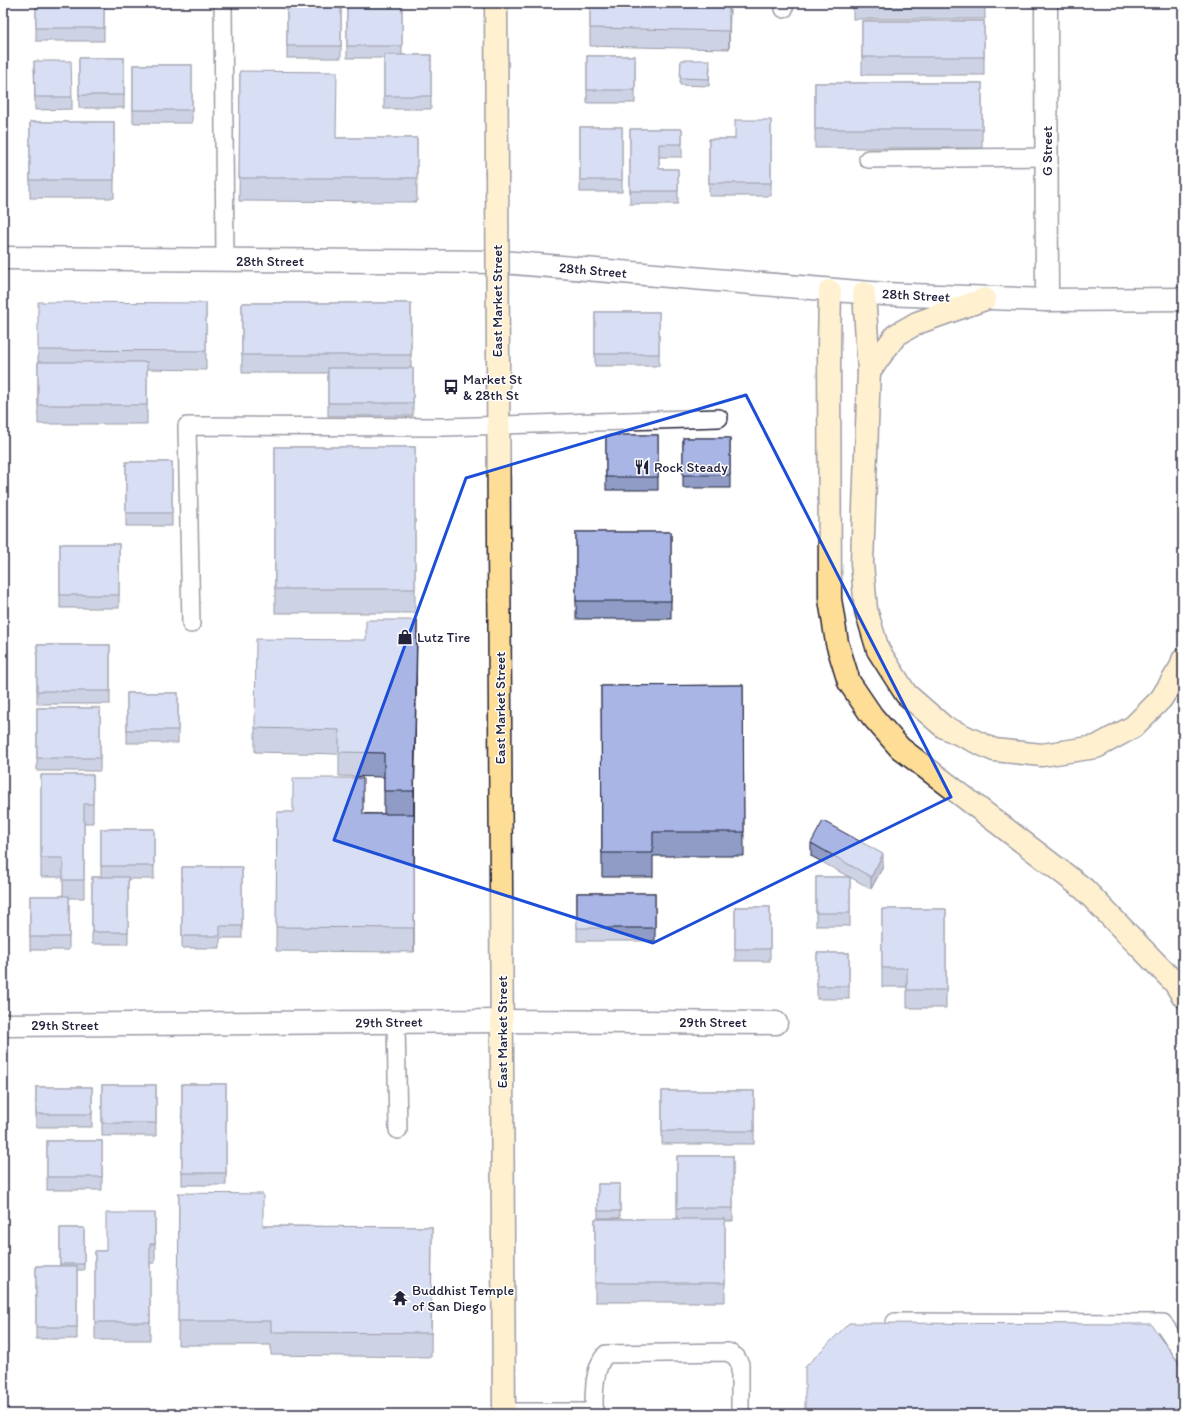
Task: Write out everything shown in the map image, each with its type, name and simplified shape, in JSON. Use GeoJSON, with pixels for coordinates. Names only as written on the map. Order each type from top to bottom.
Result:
{"type":"FeatureCollection","features":[{"type":"Feature","properties":{"kind":"main road","name":"East Market Street"},"geometry":{"type":"LineString","coordinates":[[496,3],[504,1413]]}},
{"type":"Feature","properties":{"kind":"main road"},"geometry":{"type":"LineString","coordinates":[[830,291],[830,598],[837,644],[849,682],[872,716],[900,748],[1084,889],[1175,983],[1183,996]]}},
{"type":"Feature","properties":{"kind":"main road"},"geometry":{"type":"LineString","coordinates":[[864,293],[869,371],[862,563],[866,610],[878,650],[906,694],[944,728],[994,750],[1042,755],[1096,747],[1133,728],[1161,699],[1181,668],[1183,660]]}},
{"type":"Feature","properties":{"kind":"main road"},"geometry":{"type":"LineString","coordinates":[[869,371],[896,335],[917,323],[985,299]]}},
{"type":"Feature","properties":{"kind":"street","name":"G Street"},"geometry":{"type":"LineString","coordinates":[[1046,3],[1048,157],[1047,300]]}},
{"type":"Feature","properties":{"kind":"street","name":"28th Street"},"geometry":{"type":"LineString","coordinates":[[3,258],[225,261],[502,262],[864,293],[985,299],[1183,299]]}},
{"type":"Feature","properties":{"kind":"street","name":"29th Street"},"geometry":{"type":"LineString","coordinates":[[3,1025],[502,1021],[776,1023]]}},
{"type":"Feature","properties":{"kind":"lane"},"geometry":{"type":"LineString","coordinates":[[223,3],[225,261]]}},
{"type":"Feature","properties":{"kind":"lane"},"geometry":{"type":"LineString","coordinates":[[868,159],[1048,157]]}},
{"type":"Feature","properties":{"kind":"lane"},"geometry":{"type":"LineString","coordinates":[[191,624],[186,426],[499,425],[719,418]]}},
{"type":"Feature","properties":{"kind":"lane"},"geometry":{"type":"LineString","coordinates":[[396,1022],[398,1130]]}},
{"type":"Feature","properties":{"kind":"lane"},"geometry":{"type":"LineString","coordinates":[[896,1322],[1163,1323],[1183,1353]]}},
{"type":"Feature","properties":{"kind":"lane"},"geometry":{"type":"LineString","coordinates":[[504,1413],[593,1413],[597,1370],[600,1359],[606,1354],[728,1352],[736,1357],[740,1364],[740,1414]]}},
{"type":"Feature","properties":{"kind":"highlighted area"},"geometry":{"type":"Polygon","coordinates":[[[746,395],[951,797],[653,943],[334,840],[466,478],[746,395]]]}},
{"type":"Feature","properties":{"kind":"building"},"geometry":{"type":"Polygon","coordinates":[[[36,3],[104,3],[104,28],[36,28],[36,3]]]}},
{"type":"Feature","properties":{"kind":"building"},"geometry":{"type":"Polygon","coordinates":[[[287,3],[341,3],[341,46],[287,46],[287,3]]]}},
{"type":"Feature","properties":{"kind":"building"},"geometry":{"type":"Polygon","coordinates":[[[347,3],[402,3],[402,46],[347,46],[347,3]]]}},
{"type":"Feature","properties":{"kind":"building"},"geometry":{"type":"Polygon","coordinates":[[[590,3],[729,3],[729,31],[590,28],[590,3]]]}},
{"type":"Feature","properties":{"kind":"building"},"geometry":{"type":"Polygon","coordinates":[[[862,21],[984,21],[984,57],[862,57],[862,21]]]}},
{"type":"Feature","properties":{"kind":"building"},"geometry":{"type":"Polygon","coordinates":[[[384,55],[431,55],[431,96],[384,96],[384,55]]]}},
{"type":"Feature","properties":{"kind":"building"},"geometry":{"type":"Polygon","coordinates":[[[587,56],[635,56],[635,90],[587,90],[587,56]]]}},
{"type":"Feature","properties":{"kind":"building"},"geometry":{"type":"Polygon","coordinates":[[[79,58],[124,58],[124,95],[79,95],[79,58]]]}},
{"type":"Feature","properties":{"kind":"building"},"geometry":{"type":"Polygon","coordinates":[[[681,60],[710,60],[709,79],[680,78],[681,60]]]}},
{"type":"Feature","properties":{"kind":"building"},"geometry":{"type":"Polygon","coordinates":[[[34,61],[71,61],[72,97],[35,97],[34,61]]]}},
{"type":"Feature","properties":{"kind":"building"},"geometry":{"type":"Polygon","coordinates":[[[133,65],[192,65],[192,110],[133,110],[133,65]]]}},
{"type":"Feature","properties":{"kind":"building"},"geometry":{"type":"Polygon","coordinates":[[[240,71],[337,72],[336,138],[417,138],[417,178],[239,178],[240,71]]]}},
{"type":"Feature","properties":{"kind":"building"},"geometry":{"type":"Polygon","coordinates":[[[815,83],[982,83],[982,129],[815,129],[815,83]]]}},
{"type":"Feature","properties":{"kind":"building"},"geometry":{"type":"Polygon","coordinates":[[[735,120],[771,120],[771,183],[709,183],[709,139],[735,139],[735,120]]]}},
{"type":"Feature","properties":{"kind":"building"},"geometry":{"type":"Polygon","coordinates":[[[30,122],[114,122],[114,180],[30,180],[30,122]]]}},
{"type":"Feature","properties":{"kind":"building"},"geometry":{"type":"Polygon","coordinates":[[[580,127],[622,127],[622,180],[580,180],[580,127]]]}},
{"type":"Feature","properties":{"kind":"building"},"geometry":{"type":"Polygon","coordinates":[[[630,129],[682,129],[682,144],[659,144],[659,169],[678,169],[678,191],[630,191],[630,129]]]}},
{"type":"Feature","properties":{"kind":"building"},"geometry":{"type":"Polygon","coordinates":[[[38,302],[206,303],[206,351],[38,350],[38,302]]]}},
{"type":"Feature","properties":{"kind":"building"},"geometry":{"type":"Polygon","coordinates":[[[242,303],[411,303],[411,355],[242,355],[242,303]]]}},
{"type":"Feature","properties":{"kind":"building"},"geometry":{"type":"Polygon","coordinates":[[[595,312],[659,312],[659,354],[595,354],[595,312]]]}},
{"type":"Feature","properties":{"kind":"building"},"geometry":{"type":"Polygon","coordinates":[[[38,362],[147,362],[147,405],[38,405],[38,362]]]}},
{"type":"Feature","properties":{"kind":"building"},"geometry":{"type":"Polygon","coordinates":[[[328,368],[413,368],[413,403],[328,403],[328,368]]]}},
{"type":"Feature","properties":{"kind":"building"},"geometry":{"type":"Polygon","coordinates":[[[606,435],[658,435],[658,477],[606,477],[606,435]]]}},
{"type":"Feature","properties":{"kind":"building"},"geometry":{"type":"Polygon","coordinates":[[[683,438],[730,438],[730,475],[683,475],[683,438]]]}},
{"type":"Feature","properties":{"kind":"building"},"geometry":{"type":"Polygon","coordinates":[[[275,447],[415,447],[415,589],[275,589],[275,447]]]}},
{"type":"Feature","properties":{"kind":"building"},"geometry":{"type":"Polygon","coordinates":[[[126,462],[172,462],[172,513],[126,513],[126,462]]]}},
{"type":"Feature","properties":{"kind":"building"},"geometry":{"type":"Polygon","coordinates":[[[576,532],[671,532],[671,601],[576,601],[576,532]]]}},
{"type":"Feature","properties":{"kind":"building"},"geometry":{"type":"Polygon","coordinates":[[[60,544],[119,544],[119,595],[60,595],[60,544]]]}},
{"type":"Feature","properties":{"kind":"building"},"geometry":{"type":"Polygon","coordinates":[[[366,620],[417,620],[414,791],[384,791],[384,753],[339,752],[339,730],[255,728],[256,639],[366,640],[366,620]]]}},
{"type":"Feature","properties":{"kind":"building"},"geometry":{"type":"Polygon","coordinates":[[[37,645],[110,645],[110,691],[37,691],[37,645]]]}},
{"type":"Feature","properties":{"kind":"building"},"geometry":{"type":"Polygon","coordinates":[[[743,685],[744,832],[653,832],[653,853],[602,853],[601,686],[743,685]]]}},
{"type":"Feature","properties":{"kind":"building"},"geometry":{"type":"Polygon","coordinates":[[[127,693],[178,693],[178,730],[127,730],[127,693]]]}},
{"type":"Feature","properties":{"kind":"building"},"geometry":{"type":"Polygon","coordinates":[[[37,708],[100,708],[100,758],[37,758],[37,708]]]}},
{"type":"Feature","properties":{"kind":"building"},"geometry":{"type":"Polygon","coordinates":[[[41,775],[93,775],[93,804],[84,804],[84,880],[63,880],[63,858],[41,858],[41,775]]]}},
{"type":"Feature","properties":{"kind":"building"},"geometry":{"type":"Polygon","coordinates":[[[293,778],[363,778],[363,814],[414,814],[414,928],[276,927],[277,812],[293,812],[293,778]]]}},
{"type":"Feature","properties":{"kind":"building"},"geometry":{"type":"Polygon","coordinates":[[[823,821],[883,854],[871,877],[811,843],[823,821]]]}},
{"type":"Feature","properties":{"kind":"building"},"geometry":{"type":"Polygon","coordinates":[[[101,829],[154,829],[154,866],[101,866],[101,829]]]}},
{"type":"Feature","properties":{"kind":"building"},"geometry":{"type":"Polygon","coordinates":[[[182,867],[242,867],[242,926],[220,926],[220,936],[182,936],[182,867]]]}},
{"type":"Feature","properties":{"kind":"building"},"geometry":{"type":"Polygon","coordinates":[[[92,877],[128,877],[128,932],[92,932],[92,877]]]}},
{"type":"Feature","properties":{"kind":"building"},"geometry":{"type":"Polygon","coordinates":[[[816,877],[850,877],[850,913],[816,913],[816,877]]]}},
{"type":"Feature","properties":{"kind":"building"},"geometry":{"type":"Polygon","coordinates":[[[577,893],[655,893],[655,928],[577,928],[577,893]]]}},
{"type":"Feature","properties":{"kind":"building"},"geometry":{"type":"Polygon","coordinates":[[[30,896],[69,896],[69,937],[30,937],[30,896]]]}},
{"type":"Feature","properties":{"kind":"building"},"geometry":{"type":"Polygon","coordinates":[[[735,907],[770,907],[770,949],[735,949],[735,907]]]}},
{"type":"Feature","properties":{"kind":"building"},"geometry":{"type":"Polygon","coordinates":[[[882,909],[946,909],[946,990],[907,990],[907,968],[882,968],[882,909]]]}},
{"type":"Feature","properties":{"kind":"building"},"geometry":{"type":"Polygon","coordinates":[[[817,953],[849,953],[849,986],[817,986],[817,953]]]}},
{"type":"Feature","properties":{"kind":"building"},"geometry":{"type":"Polygon","coordinates":[[[182,1084],[226,1084],[226,1173],[182,1173],[182,1084]]]}},
{"type":"Feature","properties":{"kind":"building"},"geometry":{"type":"Polygon","coordinates":[[[102,1085],[156,1085],[156,1123],[102,1123],[102,1085]]]}},
{"type":"Feature","properties":{"kind":"building"},"geometry":{"type":"Polygon","coordinates":[[[36,1087],[92,1087],[92,1114],[36,1114],[36,1087]]]}},
{"type":"Feature","properties":{"kind":"building"},"geometry":{"type":"Polygon","coordinates":[[[662,1091],[754,1091],[754,1131],[662,1131],[662,1091]]]}},
{"type":"Feature","properties":{"kind":"building"},"geometry":{"type":"Polygon","coordinates":[[[47,1141],[102,1141],[102,1177],[47,1177],[47,1141]]]}},
{"type":"Feature","properties":{"kind":"building"},"geometry":{"type":"Polygon","coordinates":[[[677,1156],[733,1156],[733,1208],[677,1208],[677,1156]]]}},
{"type":"Feature","properties":{"kind":"building"},"geometry":{"type":"Polygon","coordinates":[[[598,1184],[620,1184],[620,1211],[598,1211],[598,1184]]]}},
{"type":"Feature","properties":{"kind":"building"},"geometry":{"type":"Polygon","coordinates":[[[179,1193],[263,1194],[263,1226],[432,1227],[431,1333],[271,1332],[271,1321],[178,1321],[179,1193]]]}},
{"type":"Feature","properties":{"kind":"building"},"geometry":{"type":"Polygon","coordinates":[[[106,1213],[155,1213],[155,1244],[150,1244],[150,1322],[95,1322],[95,1251],[106,1251],[106,1213]]]}},
{"type":"Feature","properties":{"kind":"building"},"geometry":{"type":"Polygon","coordinates":[[[595,1219],[725,1219],[725,1283],[595,1283],[595,1219]]]}},
{"type":"Feature","properties":{"kind":"building"},"geometry":{"type":"Polygon","coordinates":[[[60,1228],[84,1228],[84,1264],[60,1264],[60,1228]]]}},
{"type":"Feature","properties":{"kind":"building"},"geometry":{"type":"Polygon","coordinates":[[[36,1266],[77,1266],[77,1327],[36,1327],[36,1266]]]}},
{"type":"Feature","properties":{"kind":"building"},"geometry":{"type":"Polygon","coordinates":[[[849,1323],[1151,1324],[1183,1369],[1183,1414],[805,1414],[805,1367],[849,1323]]]}},
{"type":"Feature","properties":{"kind":"place","name":"Market St & 28th St"},"geometry":{"type":"Point","coordinates":[451,387]}},
{"type":"Feature","properties":{"kind":"place","name":"Rock Steady"},"geometry":{"type":"Point","coordinates":[642,467]}},
{"type":"Feature","properties":{"kind":"place","name":"Lutz Tire"},"geometry":{"type":"Point","coordinates":[405,637]}},
{"type":"Feature","properties":{"kind":"place","name":"Buddhist Temple of San Diego"},"geometry":{"type":"Point","coordinates":[400,1298]}}]}
